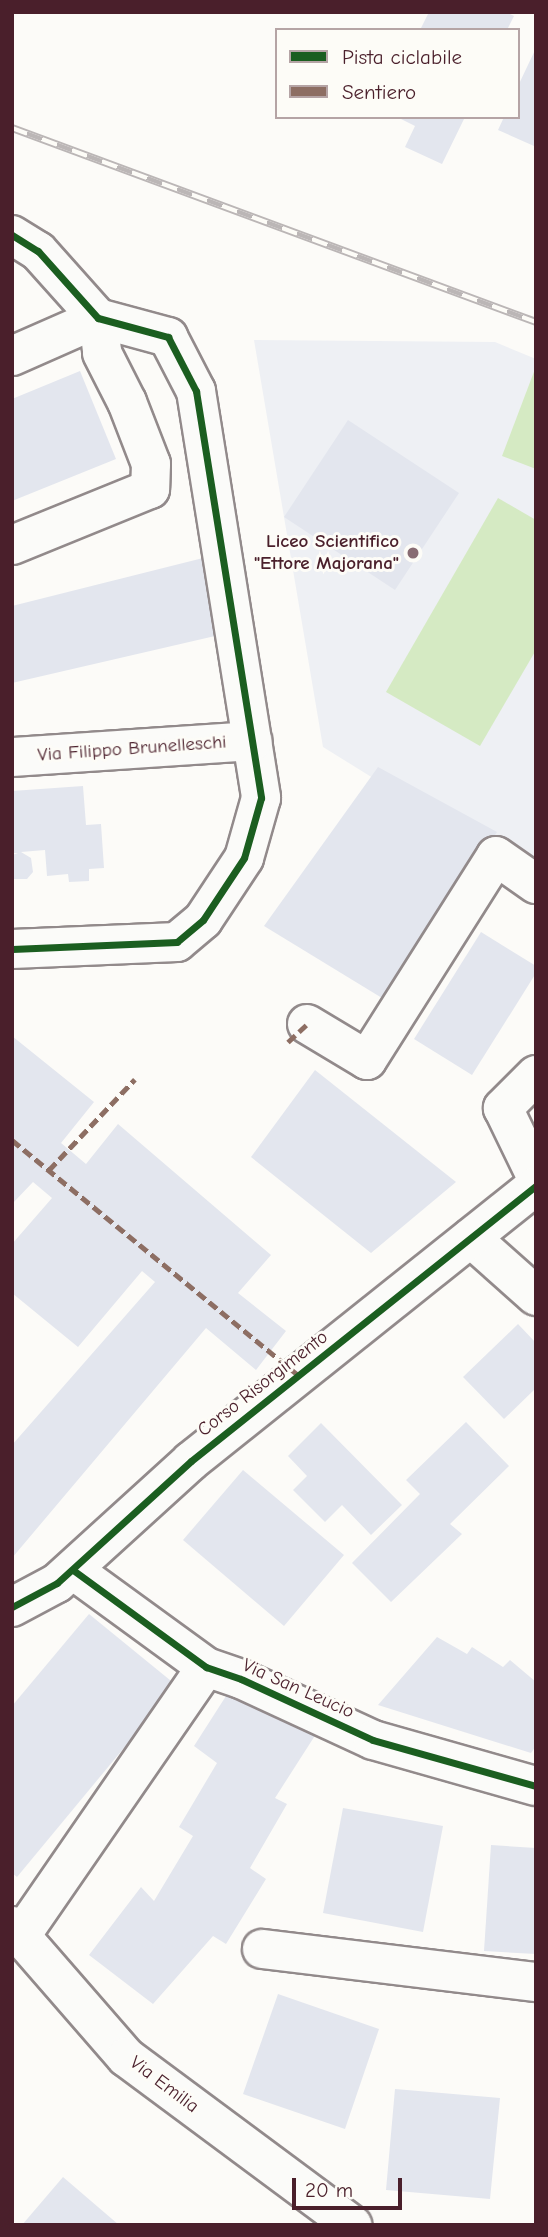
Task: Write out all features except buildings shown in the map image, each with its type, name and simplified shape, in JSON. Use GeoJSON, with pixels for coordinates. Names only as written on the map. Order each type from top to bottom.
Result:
{"type":"FeatureCollection","features":[{"type":"Feature","properties":{"kind":"street"},"geometry":{"type":"LineString","coordinates":[[12,235],[38,251],[98,318],[168,337],[196,391],[261,798],[244,858],[203,920],[177,942],[12,949]]}},
{"type":"Feature","properties":{"kind":"street"},"geometry":{"type":"LineString","coordinates":[[12,356],[98,318]]}},
{"type":"Feature","properties":{"kind":"street"},"geometry":{"type":"LineString","coordinates":[[12,545],[150,489],[150,464],[127,402],[102,353],[98,318]]}},
{"type":"Feature","properties":{"kind":"street","name":"Via Filippo Brunelleschi"},"geometry":{"type":"LineString","coordinates":[[12,757],[252,741]]}},
{"type":"Feature","properties":{"kind":"street"},"geometry":{"type":"LineString","coordinates":[[307,1024],[366,1060],[496,856],[536,884]]}},
{"type":"Feature","properties":{"kind":"street"},"geometry":{"type":"LineString","coordinates":[[536,1075],[503,1108],[536,1176]]}},
{"type":"Feature","properties":{"kind":"street","name":"Corso Risorgimento"},"geometry":{"type":"LineString","coordinates":[[12,1634],[65,1576],[191,1461],[536,1185]]}},
{"type":"Feature","properties":{"kind":"street"},"geometry":{"type":"LineString","coordinates":[[471,1238],[536,1296]]}},
{"type":"Feature","properties":{"kind":"street","name":"Corso Risorgimento"},"geometry":{"type":"LineString","coordinates":[[12,1607],[65,1576]]}},
{"type":"Feature","properties":{"kind":"street","name":"Via San Leucio"},"geometry":{"type":"LineString","coordinates":[[65,1576],[206,1667],[241,1679],[373,1740],[536,1786]]}},
{"type":"Feature","properties":{"kind":"street"},"geometry":{"type":"LineString","coordinates":[[17,1930],[206,1667]]}},
{"type":"Feature","properties":{"kind":"street","name":"Via Emilia"},"geometry":{"type":"LineString","coordinates":[[17,1930],[126,2057],[344,2223]]}},
{"type":"Feature","properties":{"kind":"street"},"geometry":{"type":"LineString","coordinates":[[262,1949],[536,1982]]}},
{"type":"Feature","properties":{"kind":"shaded area","name":"Liceo Scientifico \"Ettore Majorana\""},"geometry":{"type":"Polygon","coordinates":[[[254,340],[495,342],[536,359],[536,879],[323,747],[254,340]]]}},
{"type":"Feature","properties":{"kind":"green space"},"geometry":{"type":"Polygon","coordinates":[[[536,370],[536,469],[502,456],[536,370]]]}},
{"type":"Feature","properties":{"kind":"green space"},"geometry":{"type":"Polygon","coordinates":[[[498,498],[536,520],[536,650],[480,746],[386,692],[498,498]]]}},
{"type":"Feature","properties":{"kind":"railway"},"geometry":{"type":"LineString","coordinates":[[12,128],[536,322]]}},
{"type":"Feature","properties":{"kind":"marked path"},"geometry":{"type":"LineString","coordinates":[[288,1042],[307,1024]]}},
{"type":"Feature","properties":{"kind":"marked path"},"geometry":{"type":"LineString","coordinates":[[49,1170],[135,1079]]}},
{"type":"Feature","properties":{"kind":"marked path"},"geometry":{"type":"LineString","coordinates":[[12,1140],[299,1376]]}},
{"type":"Feature","properties":{"kind":"cycle path"},"geometry":{"type":"LineString","coordinates":[[12,235],[38,251],[98,318],[168,337],[196,391],[261,798],[244,858],[203,920],[177,942],[12,949]]}},
{"type":"Feature","properties":{"kind":"cycle path"},"geometry":{"type":"LineString","coordinates":[[12,1607],[57,1583],[191,1461],[536,1186]]}},
{"type":"Feature","properties":{"kind":"cycle path"},"geometry":{"type":"LineString","coordinates":[[73,1570],[206,1667],[241,1679],[373,1740],[536,1786]]}},
{"type":"Feature","properties":{"kind":"place","name":"Liceo Scientifico \"Ettore Majorana\""},"geometry":{"type":"Point","coordinates":[413,553]}}]}
